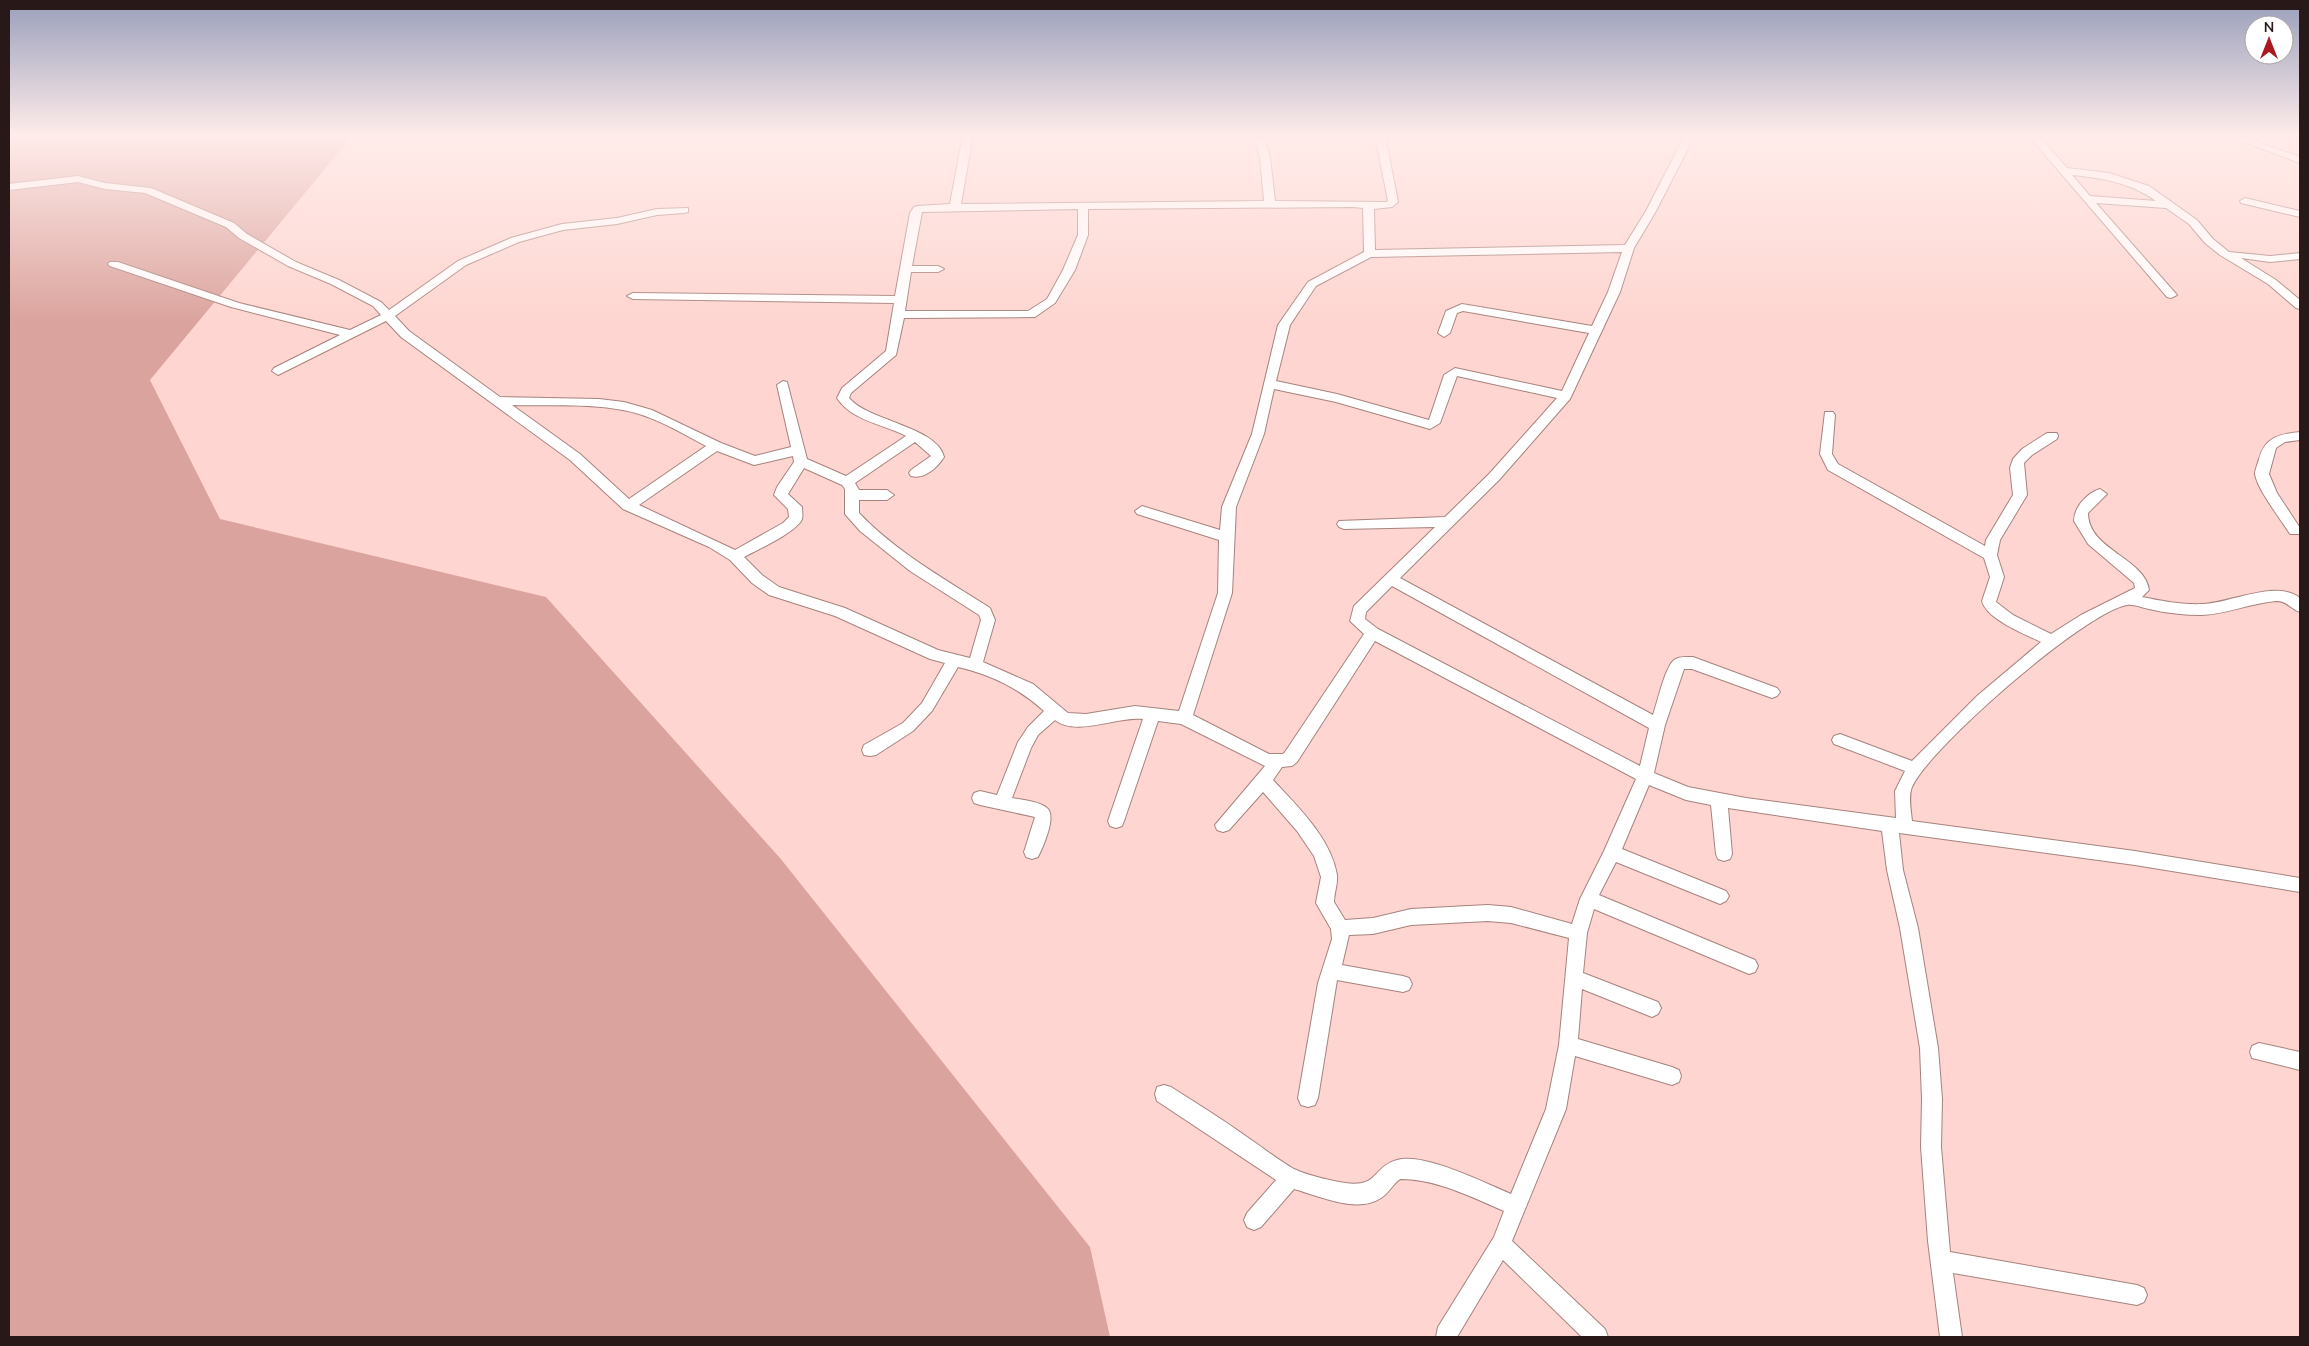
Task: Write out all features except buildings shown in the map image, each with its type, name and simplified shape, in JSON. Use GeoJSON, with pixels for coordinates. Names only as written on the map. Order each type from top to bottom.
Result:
{"type":"FeatureCollection","features":[{"type":"Feature","properties":{"kind":"street"},"geometry":{"type":"LineString","coordinates":[[167,198],[230,225],[243,236],[292,264],[335,282],[377,304],[405,334],[589,468],[628,506],[714,544],[735,556],[757,579],[774,591],[840,612],[923,651],[954,661],[975,665],[1028,688],[1043,699],[1054,712],[1065,719],[1074,721],[1119,713],[1153,714],[1184,718],[1267,760],[1286,761],[1291,757],[1350,665],[1373,633]]}},
{"type":"Feature","properties":{"kind":"street"},"geometry":{"type":"LineString","coordinates":[[955,207],[957,198]]}},
{"type":"Feature","properties":{"kind":"street"},"geometry":{"type":"LineString","coordinates":[[1269,198],[1270,206]]}},
{"type":"Feature","properties":{"kind":"street"},"geometry":{"type":"LineString","coordinates":[[916,473],[932,464],[939,454],[915,436],[853,408],[843,398],[846,391],[892,352],[915,213],[918,209],[955,207],[1368,206],[1388,205],[1393,202],[1392,198]]}},
{"type":"Feature","properties":{"kind":"street"},"geometry":{"type":"LineString","coordinates":[[1658,198],[1629,248],[1614,292],[1594,330],[1580,367],[1566,396],[1494,477],[1359,610],[1356,617],[1360,625],[1645,776],[1677,790],[1719,801],[2173,863],[2300,885]]}},
{"type":"Feature","properties":{"kind":"street"},"geometry":{"type":"LineString","coordinates":[[2159,198],[2193,222],[2209,241],[2224,253],[2278,286],[2300,306]]}},
{"type":"Feature","properties":{"kind":"street"},"geometry":{"type":"LineString","coordinates":[[2089,199],[2169,205]]}},
{"type":"Feature","properties":{"kind":"street"},"geometry":{"type":"LineString","coordinates":[[2089,199],[2157,281],[2171,295]]}},
{"type":"Feature","properties":{"kind":"street"},"geometry":{"type":"LineString","coordinates":[[2245,200],[2300,214]]}},
{"type":"Feature","properties":{"kind":"street"},"geometry":{"type":"LineString","coordinates":[[1368,206],[1369,254]]}},
{"type":"Feature","properties":{"kind":"street"},"geometry":{"type":"LineString","coordinates":[[898,314],[1031,315],[1051,301],[1069,270],[1083,235],[1082,207]]}},
{"type":"Feature","properties":{"kind":"street"},"geometry":{"type":"LineString","coordinates":[[278,370],[389,315],[462,263],[515,240],[562,227],[617,221],[657,212],[684,210]]}},
{"type":"Feature","properties":{"kind":"street"},"geometry":{"type":"LineString","coordinates":[[1184,718],[1225,593],[1226,537],[1232,499],[1258,434],[1273,360],[1284,325],[1312,284],[1369,254],[1439,251],[1559,252],[1629,248]]}},
{"type":"Feature","properties":{"kind":"street"},"geometry":{"type":"LineString","coordinates":[[2224,253],[2286,258],[2300,256]]}},
{"type":"Feature","properties":{"kind":"street"},"geometry":{"type":"LineString","coordinates":[[2278,286],[2276,268],[2286,258]]}},
{"type":"Feature","properties":{"kind":"street"},"geometry":{"type":"LineString","coordinates":[[114,264],[140,271],[197,293],[267,314],[303,324],[350,333]]}},
{"type":"Feature","properties":{"kind":"street"},"geometry":{"type":"LineString","coordinates":[[905,269],[938,269]]}},
{"type":"Feature","properties":{"kind":"street"},"geometry":{"type":"LineString","coordinates":[[632,296],[900,300]]}},
{"type":"Feature","properties":{"kind":"street"},"geometry":{"type":"LineString","coordinates":[[1444,333],[1452,311],[1462,307],[1594,330]]}},
{"type":"Feature","properties":{"kind":"street"},"geometry":{"type":"LineString","coordinates":[[1268,384],[1336,398],[1430,425],[1434,423],[1450,375],[1454,372],[1566,396]]}},
{"type":"Feature","properties":{"kind":"street"},"geometry":{"type":"LineString","coordinates":[[735,556],[788,526],[796,518],[795,507],[781,495],[799,456],[783,385]]}},
{"type":"Feature","properties":{"kind":"street"},"geometry":{"type":"LineString","coordinates":[[499,401],[599,403],[624,406],[676,425],[745,459],[758,461],[799,456],[847,482],[852,488],[853,495],[850,507],[852,514],[865,528],[930,578],[985,612],[988,620],[975,665]]}},
{"type":"Feature","properties":{"kind":"street"},"geometry":{"type":"LineString","coordinates":[[1829,415],[1826,454],[1833,467],[1990,555]]}},
{"type":"Feature","properties":{"kind":"street"},"geometry":{"type":"LineString","coordinates":[[847,482],[915,436]]}},
{"type":"Feature","properties":{"kind":"street"},"geometry":{"type":"LineString","coordinates":[[2052,436],[2021,457],[2017,468],[2020,495],[1993,540],[1990,555],[1997,577],[1990,605],[2008,619],[2052,641]]}},
{"type":"Feature","properties":{"kind":"street"},"geometry":{"type":"LineString","coordinates":[[2295,531],[2271,494],[2262,474],[2274,440],[2300,436]]}},
{"type":"Feature","properties":{"kind":"street"},"geometry":{"type":"LineString","coordinates":[[628,506],[716,446]]}},
{"type":"Feature","properties":{"kind":"street"},"geometry":{"type":"LineString","coordinates":[[1951,1337],[1941,1261],[1931,1147],[1932,1099],[1929,1048],[1910,928],[1895,870],[1897,824],[1904,787],[1916,769],[1962,719],[2052,641],[2079,622],[2128,600],[2142,590],[2141,581],[2102,549],[2080,519],[2081,511],[2100,494]]}},
{"type":"Feature","properties":{"kind":"street"},"geometry":{"type":"LineString","coordinates":[[853,495],[887,495]]}},
{"type":"Feature","properties":{"kind":"street"},"geometry":{"type":"LineString","coordinates":[[1142,511],[1226,537]]}},
{"type":"Feature","properties":{"kind":"street"},"geometry":{"type":"LineString","coordinates":[[1344,524],[1449,522]]}},
{"type":"Feature","properties":{"kind":"street"},"geometry":{"type":"LineString","coordinates":[[1390,580],[1657,725]]}},
{"type":"Feature","properties":{"kind":"street"},"geometry":{"type":"LineString","coordinates":[[2128,600],[2201,609],[2236,606],[2260,599],[2283,596],[2292,599],[2300,607]]}},
{"type":"Feature","properties":{"kind":"street"},"geometry":{"type":"LineString","coordinates":[[870,750],[908,727],[927,707],[954,661]]}},
{"type":"Feature","properties":{"kind":"street"},"geometry":{"type":"LineString","coordinates":[[1446,1335],[1501,1244],[1556,1109],[1568,1045],[1578,933],[1589,899],[1612,854],[1645,776],[1657,725],[1677,666],[1680,663],[1703,666],[1772,692]]}},
{"type":"Feature","properties":{"kind":"street"},"geometry":{"type":"LineString","coordinates":[[1002,803],[1024,747],[1033,731],[1054,712]]}},
{"type":"Feature","properties":{"kind":"street"},"geometry":{"type":"LineString","coordinates":[[1116,821],[1153,714]]}},
{"type":"Feature","properties":{"kind":"street"},"geometry":{"type":"LineString","coordinates":[[1840,740],[1916,769]]}},
{"type":"Feature","properties":{"kind":"street"},"geometry":{"type":"LineString","coordinates":[[1222,824],[1263,781],[1277,762]]}},
{"type":"Feature","properties":{"kind":"street"},"geometry":{"type":"LineString","coordinates":[[1263,781],[1297,818],[1324,860],[1329,878],[1324,896],[1325,903],[1340,928],[1341,939],[1331,971],[1308,1098]]}},
{"type":"Feature","properties":{"kind":"street"},"geometry":{"type":"LineString","coordinates":[[980,798],[1039,811],[1043,814],[1044,821],[1032,852]]}},
{"type":"Feature","properties":{"kind":"street"},"geometry":{"type":"LineString","coordinates":[[1719,801],[1724,854]]}},
{"type":"Feature","properties":{"kind":"street"},"geometry":{"type":"LineString","coordinates":[[1612,854],[1720,896]]}},
{"type":"Feature","properties":{"kind":"street"},"geometry":{"type":"LineString","coordinates":[[1589,899],[1749,966]]}},
{"type":"Feature","properties":{"kind":"street"},"geometry":{"type":"LineString","coordinates":[[1340,928],[1373,926],[1411,916],[1488,913],[1511,915],[1578,933]]}},
{"type":"Feature","properties":{"kind":"street"},"geometry":{"type":"LineString","coordinates":[[1331,971],[1403,984]]}},
{"type":"Feature","properties":{"kind":"street"},"geometry":{"type":"LineString","coordinates":[[1573,977],[1652,1008]]}},
{"type":"Feature","properties":{"kind":"street"},"geometry":{"type":"LineString","coordinates":[[1568,1045],[1672,1076]]}},
{"type":"Feature","properties":{"kind":"street"},"geometry":{"type":"LineString","coordinates":[[2260,1052],[2300,1061]]}},
{"type":"Feature","properties":{"kind":"street"},"geometry":{"type":"LineString","coordinates":[[1164,1094],[1218,1128],[1290,1178],[1344,1193],[1359,1194],[1375,1191],[1391,1174],[1398,1170],[1413,1169],[1448,1176],[1516,1206]]}},
{"type":"Feature","properties":{"kind":"street"},"geometry":{"type":"LineString","coordinates":[[1254,1220],[1274,1199],[1290,1178]]}},
{"type":"Feature","properties":{"kind":"street"},"geometry":{"type":"LineString","coordinates":[[1501,1244],[1588,1333]]}},
{"type":"Feature","properties":{"kind":"street"},"geometry":{"type":"LineString","coordinates":[[1941,1261],[2137,1295]]}},
{"type":"Feature","properties":{"kind":"shaded area"},"geometry":{"type":"Polygon","coordinates":[[[9,198],[301,198],[150,380],[220,519],[546,597],[780,858],[1090,1247],[1110,1337],[9,1337],[9,198]]]}}]}
